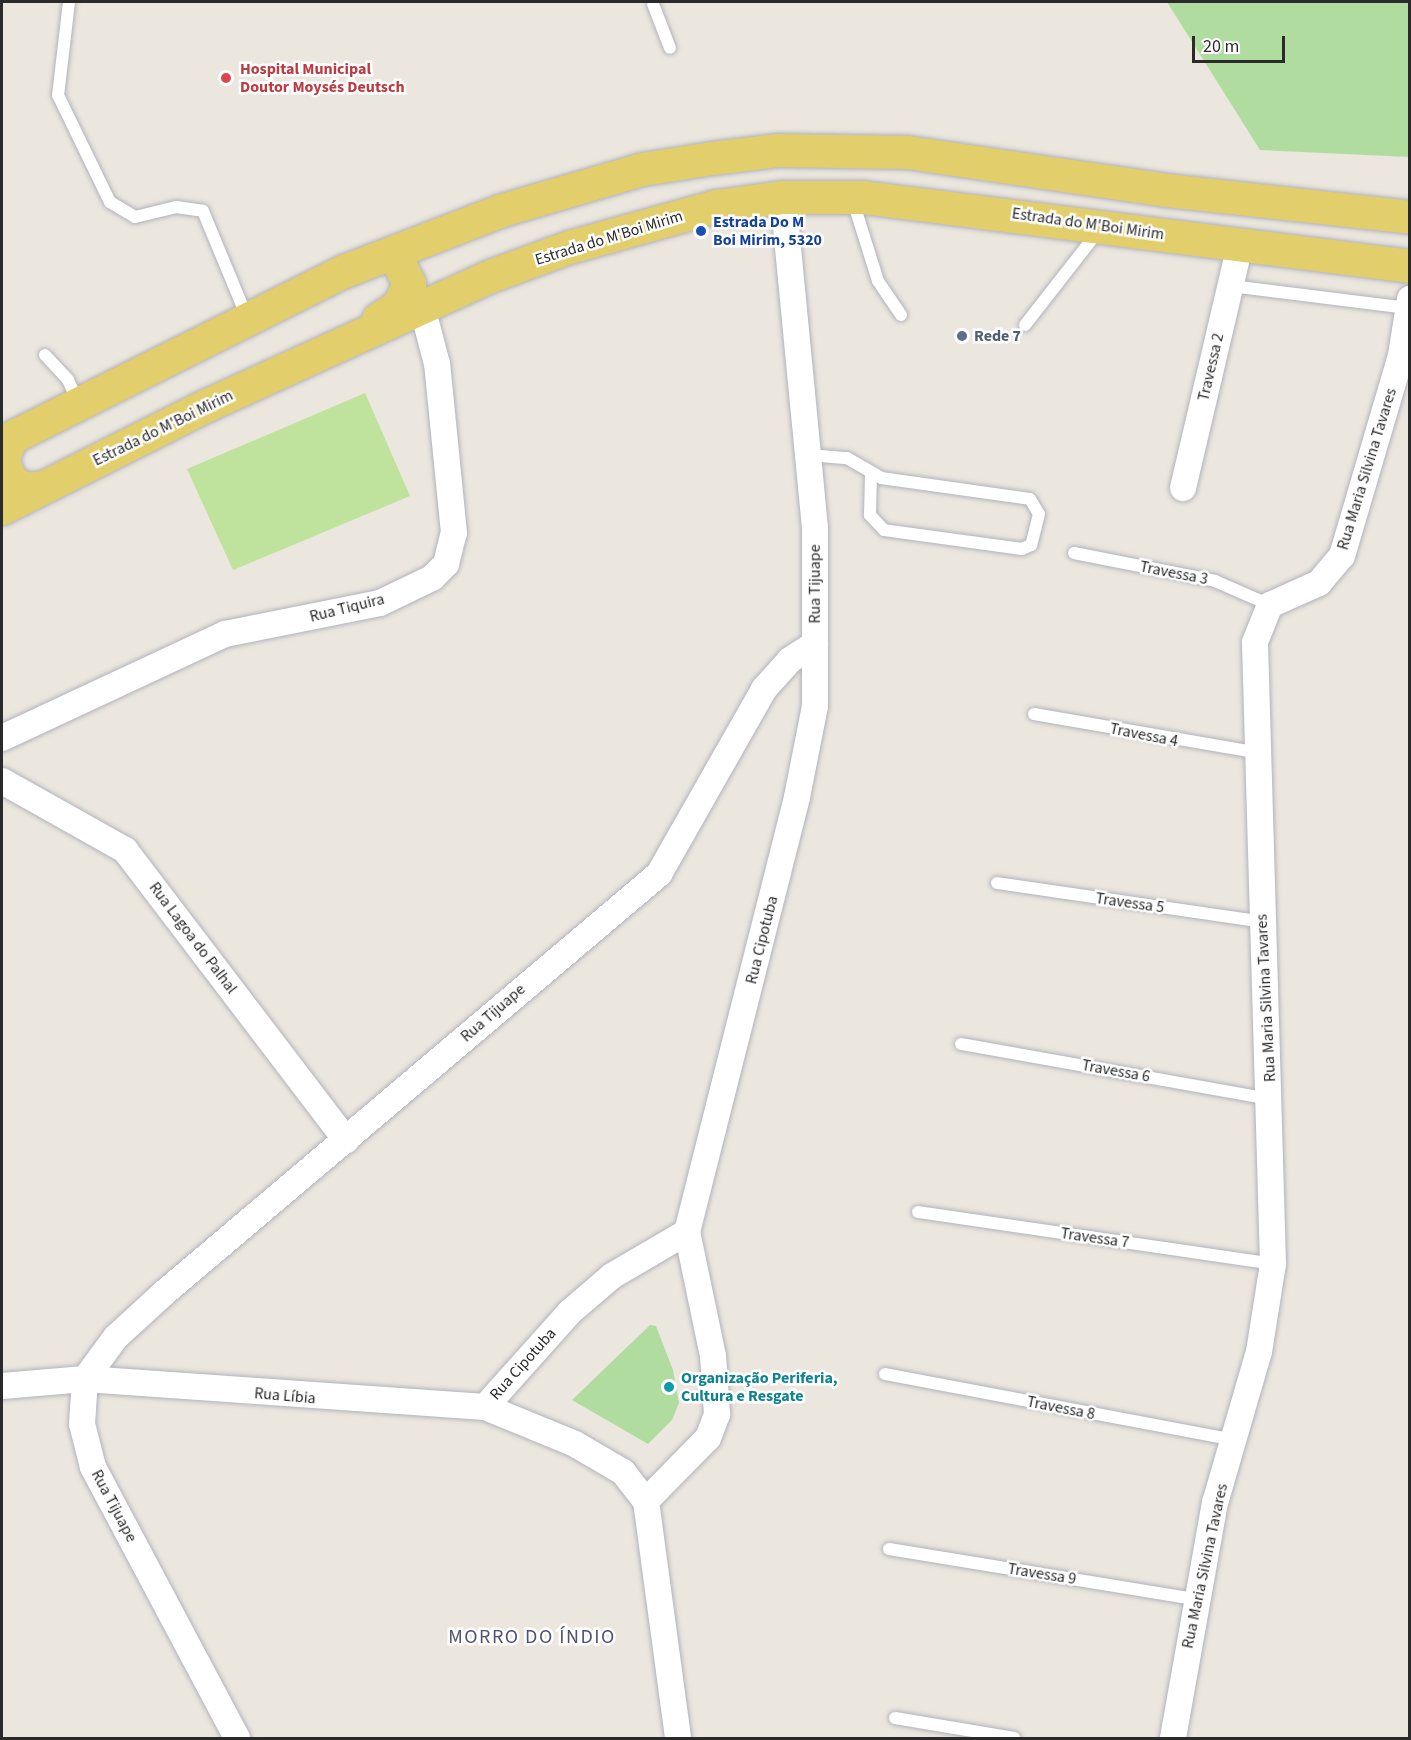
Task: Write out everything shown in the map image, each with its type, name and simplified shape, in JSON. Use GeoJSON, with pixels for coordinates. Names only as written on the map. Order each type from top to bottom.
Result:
{"type":"FeatureCollection","features":[{"type":"Feature","properties":{"kind":"main road"},"geometry":{"type":"LineString","coordinates":[[43,487],[26,489],[10,480],[2,459],[6,440],[80,405],[247,319],[394,252],[502,210],[642,169],[777,150],[907,152],[1209,196],[1410,217]]}},
{"type":"Feature","properties":{"kind":"main road","name":"Estrada do M'Boi Mirim"},"geometry":{"type":"LineString","coordinates":[[2,508],[422,307],[569,247],[716,206],[783,197],[852,197],[1102,225],[1410,266]]}},
{"type":"Feature","properties":{"kind":"main road"},"geometry":{"type":"LineString","coordinates":[[348,341],[404,300],[408,278],[394,252]]}},
{"type":"Feature","properties":{"kind":"street","name":"Rua Tijuape"},"geometry":{"type":"LineString","coordinates":[[237,1738],[93,1467],[82,1424],[85,1379],[116,1337],[659,874],[764,689],[790,660],[815,645],[815,528],[783,197]]}},
{"type":"Feature","properties":{"kind":"street","name":"Travessa 2"},"geometry":{"type":"LineString","coordinates":[[1183,488],[1240,245]]}},
{"type":"Feature","properties":{"kind":"street","name":"Rua Maria Silvina Tavares"},"geometry":{"type":"LineString","coordinates":[[1173,1738],[1196,1599],[1215,1503],[1236,1440],[1259,1352],[1273,1264],[1271,1099],[1252,664],[1259,626],[1270,605],[1319,582],[1342,556],[1401,355],[1409,303]]}},
{"type":"Feature","properties":{"kind":"street","name":"Rua Tiquira"},"geometry":{"type":"LineString","coordinates":[[4,730],[225,634],[380,603],[432,578],[446,564],[454,533],[437,364],[422,307]]}},
{"type":"Feature","properties":{"kind":"street","name":"Rua Cipotuba"},"geometry":{"type":"LineString","coordinates":[[646,1502],[708,1438],[717,1414],[713,1356],[687,1232],[797,797],[815,706],[815,645]]}},
{"type":"Feature","properties":{"kind":"street","name":"Rua Lagoa do Palhal"},"geometry":{"type":"LineString","coordinates":[[2,781],[125,850],[346,1140]]}},
{"type":"Feature","properties":{"kind":"street","name":"Rua Cipotuba"},"geometry":{"type":"LineString","coordinates":[[678,1738],[646,1502],[623,1472],[599,1457],[485,1407],[570,1312],[612,1276],[687,1232]]}},
{"type":"Feature","properties":{"kind":"street","name":"Rua Líbia"},"geometry":{"type":"LineString","coordinates":[[2,1386],[85,1379],[485,1407]]}},
{"type":"Feature","properties":{"kind":"lane"},"geometry":{"type":"LineString","coordinates":[[69,2],[58,95],[110,202],[135,217],[176,207],[203,211],[247,319]]}},
{"type":"Feature","properties":{"kind":"lane"},"geometry":{"type":"LineString","coordinates":[[653,4],[670,48]]}},
{"type":"Feature","properties":{"kind":"lane"},"geometry":{"type":"LineString","coordinates":[[852,197],[878,281],[901,315]]}},
{"type":"Feature","properties":{"kind":"lane"},"geometry":{"type":"LineString","coordinates":[[1025,325],[1102,225]]}},
{"type":"Feature","properties":{"kind":"lane"},"geometry":{"type":"LineString","coordinates":[[1231,286],[1409,303]]}},
{"type":"Feature","properties":{"kind":"lane"},"geometry":{"type":"LineString","coordinates":[[45,355],[68,380],[80,405]]}},
{"type":"Feature","properties":{"kind":"lane"},"geometry":{"type":"LineString","coordinates":[[808,455],[847,458],[872,473],[1030,500],[1039,514],[1031,545],[1022,549],[884,530],[870,515],[872,473]]}},
{"type":"Feature","properties":{"kind":"lane","name":"Travessa 3"},"geometry":{"type":"LineString","coordinates":[[1074,553],[1215,581],[1270,605]]}},
{"type":"Feature","properties":{"kind":"lane","name":"Travessa 4"},"geometry":{"type":"LineString","coordinates":[[1034,714],[1255,752]]}},
{"type":"Feature","properties":{"kind":"lane","name":"Travessa 5"},"geometry":{"type":"LineString","coordinates":[[997,883],[1263,922]]}},
{"type":"Feature","properties":{"kind":"lane","name":"Travessa 6"},"geometry":{"type":"LineString","coordinates":[[961,1044],[1271,1099]]}},
{"type":"Feature","properties":{"kind":"lane","name":"Travessa 7"},"geometry":{"type":"LineString","coordinates":[[918,1212],[1273,1264]]}},
{"type":"Feature","properties":{"kind":"lane","name":"Travessa 8"},"geometry":{"type":"LineString","coordinates":[[885,1374],[1236,1440]]}},
{"type":"Feature","properties":{"kind":"lane","name":"Travessa 9"},"geometry":{"type":"LineString","coordinates":[[889,1549],[1196,1599]]}},
{"type":"Feature","properties":{"kind":"lane"},"geometry":{"type":"LineString","coordinates":[[895,1718],[1014,1738]]}},
{"type":"Feature","properties":{"kind":"green space"},"geometry":{"type":"Polygon","coordinates":[[[1167,2],[1409,2],[1409,157],[1260,150],[1167,2]]]}},
{"type":"Feature","properties":{"kind":"green space"},"geometry":{"type":"Polygon","coordinates":[[[365,393],[410,496],[233,570],[187,469],[365,393]]]}},
{"type":"Feature","properties":{"kind":"green space"},"geometry":{"type":"Polygon","coordinates":[[[650,1325],[656,1326],[673,1370],[679,1403],[672,1420],[648,1444],[572,1400],[650,1325]]]}},
{"type":"Feature","properties":{"kind":"place","name":"Hospital Municipal Doutor Moysés Deutsch"},"geometry":{"type":"Point","coordinates":[226,78]}},
{"type":"Feature","properties":{"kind":"place","name":"Estrada Do M Boi Mirim, 5320"},"geometry":{"type":"Point","coordinates":[701,231]}},
{"type":"Feature","properties":{"kind":"place","name":"Rede 7"},"geometry":{"type":"Point","coordinates":[962,336]}},
{"type":"Feature","properties":{"kind":"place","name":"Organização Periferia, Cultura e Resgate"},"geometry":{"type":"Point","coordinates":[669,1387]}},
{"type":"Feature","properties":{"kind":"district","name":"MORRO DO ÍNDIO"},"geometry":{"type":"Point","coordinates":[532,1637]}}]}
